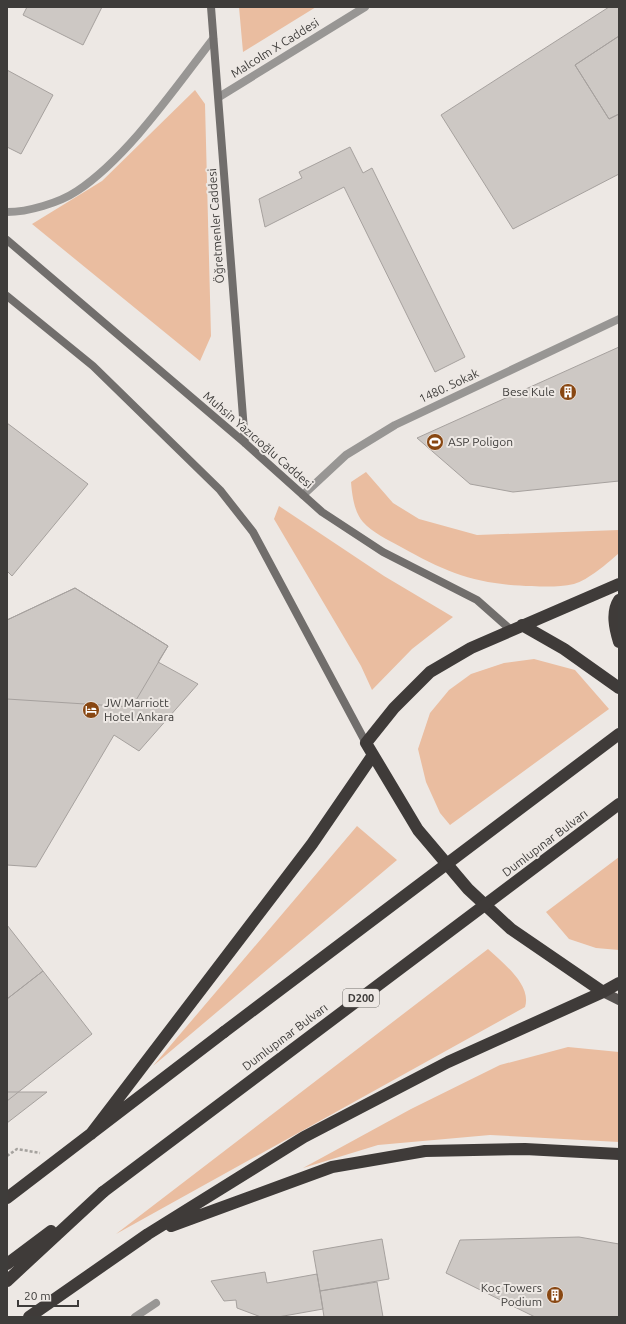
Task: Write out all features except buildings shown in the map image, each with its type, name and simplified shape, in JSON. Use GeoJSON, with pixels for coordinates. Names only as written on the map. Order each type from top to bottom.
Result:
{"type":"FeatureCollection","features":[{"type":"Feature","properties":{"kind":"highway"},"geometry":{"type":"LineString","coordinates":[[602,992],[511,929],[468,889],[418,830],[366,742],[394,708],[430,672],[471,648],[619,584]]}},
{"type":"Feature","properties":{"kind":"highway"},"geometry":{"type":"LineString","coordinates":[[619,600],[616,604],[614,626],[619,642]]}},
{"type":"Feature","properties":{"kind":"highway"},"geometry":{"type":"LineString","coordinates":[[517,628],[564,648],[619,688]]}},
{"type":"Feature","properties":{"kind":"highway"},"geometry":{"type":"LineString","coordinates":[[7,1198],[619,734]]}},
{"type":"Feature","properties":{"kind":"highway"},"geometry":{"type":"LineString","coordinates":[[91,1134],[312,844],[373,755]]}},
{"type":"Feature","properties":{"kind":"highway","name":"Dumlupınar Bulvarı"},"geometry":{"type":"LineString","coordinates":[[7,1264],[619,804]]}},
{"type":"Feature","properties":{"kind":"highway"},"geometry":{"type":"LineString","coordinates":[[29,1317],[148,1234],[304,1137],[448,1062],[619,983]]}},
{"type":"Feature","properties":{"kind":"highway"},"geometry":{"type":"LineString","coordinates":[[148,1234],[332,1167],[425,1151],[525,1149],[619,1154]]}},
{"type":"Feature","properties":{"kind":"highway"},"geometry":{"type":"LineString","coordinates":[[7,1281],[103,1192]]}},
{"type":"Feature","properties":{"kind":"main road","name":"Öğretmenler Caddesi"},"geometry":{"type":"LineString","coordinates":[[211,7],[244,443]]}},
{"type":"Feature","properties":{"kind":"main road","name":"Muhsin Yazıcıoğlu Caddesi"},"geometry":{"type":"LineString","coordinates":[[7,240],[244,443],[322,512],[383,552],[477,600],[517,628]]}},
{"type":"Feature","properties":{"kind":"main road"},"geometry":{"type":"LineString","coordinates":[[7,296],[93,366],[220,490],[253,532],[366,742]]}},
{"type":"Feature","properties":{"kind":"main road"},"geometry":{"type":"LineString","coordinates":[[602,992],[619,1000]]}},
{"type":"Feature","properties":{"kind":"street","name":"Malcolm X Caddesi"},"geometry":{"type":"LineString","coordinates":[[219,97],[365,7]]}},
{"type":"Feature","properties":{"kind":"street"},"geometry":{"type":"LineString","coordinates":[[7,212],[22,212],[76,192],[105,169],[170,95],[213,39]]}},
{"type":"Feature","properties":{"kind":"street","name":"1480. Sokak"},"geometry":{"type":"LineString","coordinates":[[303,495],[346,455],[394,425],[619,319]]}},
{"type":"Feature","properties":{"kind":"street"},"geometry":{"type":"LineString","coordinates":[[135,1317],[156,1302]]}},
{"type":"Feature","properties":{"kind":"path"},"geometry":{"type":"LineString","coordinates":[[7,1156],[17,1149],[62,1156]]}},
{"type":"Feature","properties":{"kind":"shaded area"},"geometry":{"type":"Polygon","coordinates":[[[239,7],[316,7],[243,52],[239,7]]]}},
{"type":"Feature","properties":{"kind":"shaded area"},"geometry":{"type":"Polygon","coordinates":[[[195,90],[205,104],[211,336],[200,361],[32,224],[102,181],[195,90]]]}},
{"type":"Feature","properties":{"kind":"shaded area"},"geometry":{"type":"Polygon","coordinates":[[[366,472],[393,503],[419,519],[477,535],[619,530],[619,553],[591,575],[580,582],[569,585],[548,587],[495,583],[448,571],[380,536],[363,522],[357,513],[351,482],[366,472]]]}},
{"type":"Feature","properties":{"kind":"shaded area"},"geometry":{"type":"Polygon","coordinates":[[[279,506],[384,576],[453,617],[412,649],[372,690],[361,666],[274,519],[279,506]]]}},
{"type":"Feature","properties":{"kind":"shaded area"},"geometry":{"type":"Polygon","coordinates":[[[534,659],[575,670],[609,709],[450,825],[440,813],[426,782],[418,749],[430,713],[449,690],[471,674],[504,663],[534,659]]]}},
{"type":"Feature","properties":{"kind":"shaded area"},"geometry":{"type":"Polygon","coordinates":[[[357,826],[397,860],[153,1066],[357,826]]]}},
{"type":"Feature","properties":{"kind":"shaded area"},"geometry":{"type":"Polygon","coordinates":[[[619,857],[619,950],[596,948],[569,939],[546,912],[619,857]]]}},
{"type":"Feature","properties":{"kind":"shaded area"},"geometry":{"type":"Polygon","coordinates":[[[488,949],[515,975],[524,991],[526,999],[525,1007],[116,1234],[488,949]]]}},
{"type":"Feature","properties":{"kind":"shaded area"},"geometry":{"type":"Polygon","coordinates":[[[568,1047],[619,1052],[619,1142],[490,1135],[378,1145],[303,1168],[411,1109],[500,1065],[568,1047]]]}},
{"type":"Feature","properties":{"kind":"place","name":"Bese Kule"},"geometry":{"type":"Point","coordinates":[568,392]}},
{"type":"Feature","properties":{"kind":"place","name":"ASP Poligon"},"geometry":{"type":"Point","coordinates":[435,442]}},
{"type":"Feature","properties":{"kind":"place","name":"JW Marriott Hotel Ankara"},"geometry":{"type":"Point","coordinates":[91,710]}},
{"type":"Feature","properties":{"kind":"place","name":"Koç Towers Podium"},"geometry":{"type":"Point","coordinates":[555,1295]}}]}
